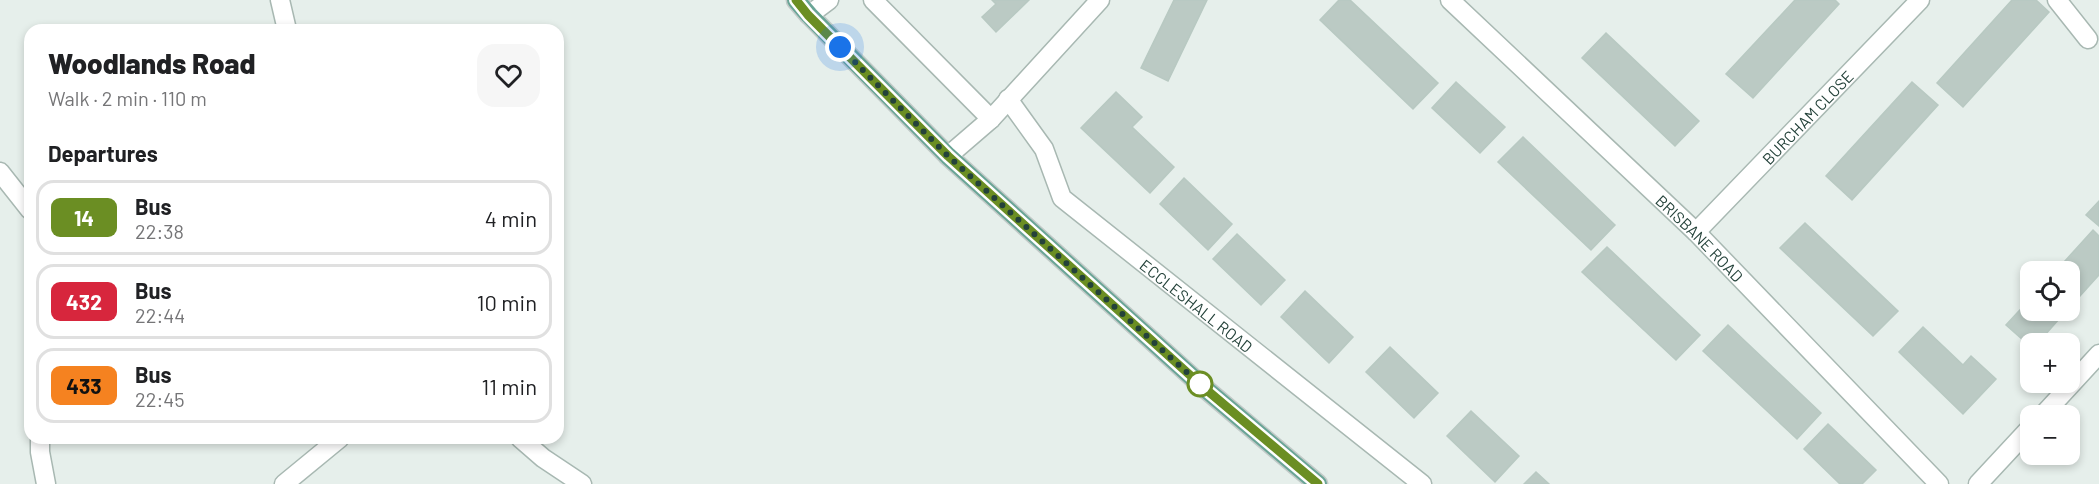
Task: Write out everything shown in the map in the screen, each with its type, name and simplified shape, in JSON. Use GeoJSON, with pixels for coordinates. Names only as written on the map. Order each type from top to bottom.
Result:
{"type":"FeatureCollection","features":[{"type":"Feature","properties":{"kind":"main road"},"geometry":{"type":"LineString","coordinates":[[796,0],[808,15],[948,156],[1202,386],[1318,484]]}},
{"type":"Feature","properties":{"kind":"street"},"geometry":{"type":"LineString","coordinates":[[280,0],[286,24]]}},
{"type":"Feature","properties":{"kind":"street"},"geometry":{"type":"LineString","coordinates":[[808,15],[829,0]]}},
{"type":"Feature","properties":{"kind":"street"},"geometry":{"type":"LineString","coordinates":[[873,0],[991,119]]}},
{"type":"Feature","properties":{"kind":"street"},"geometry":{"type":"LineString","coordinates":[[948,156],[991,119],[1100,0]]}},
{"type":"Feature","properties":{"kind":"street","name":"BRISBANE ROAD"},"geometry":{"type":"LineString","coordinates":[[1450,0],[1696,232],[1939,484]]}},
{"type":"Feature","properties":{"kind":"street","name":"BURCHAM CLOSE"},"geometry":{"type":"LineString","coordinates":[[1696,232],[1920,0]]}},
{"type":"Feature","properties":{"kind":"street"},"geometry":{"type":"LineString","coordinates":[[2057,0],[2088,39]]}},
{"type":"Feature","properties":{"kind":"street","name":"ECCLESHALL ROAD"},"geometry":{"type":"LineString","coordinates":[[1008,99],[1044,149],[1062,198],[1422,484]]}},
{"type":"Feature","properties":{"kind":"street"},"geometry":{"type":"LineString","coordinates":[[0,172],[24,202]]}},
{"type":"Feature","properties":{"kind":"street"},"geometry":{"type":"LineString","coordinates":[[2052,405],[2099,354]]}},
{"type":"Feature","properties":{"kind":"street"},"geometry":{"type":"LineString","coordinates":[[1978,484],[2020,439]]}},
{"type":"Feature","properties":{"kind":"street"},"geometry":{"type":"LineString","coordinates":[[40,444],[46,484]]}},
{"type":"Feature","properties":{"kind":"street"},"geometry":{"type":"LineString","coordinates":[[285,484],[333,444]]}},
{"type":"Feature","properties":{"kind":"street"},"geometry":{"type":"LineString","coordinates":[[527,444],[543,459],[582,484]]}},
{"type":"Feature","properties":{"kind":"building"},"geometry":{"type":"Polygon","coordinates":[[[992,0],[1029,0],[996,32],[982,17],[996,4],[992,0]]]}},
{"type":"Feature","properties":{"kind":"building"},"geometry":{"type":"Polygon","coordinates":[[[1174,0],[1207,0],[1168,81],[1141,68],[1174,0]]]}},
{"type":"Feature","properties":{"kind":"building"},"geometry":{"type":"Polygon","coordinates":[[[1339,0],[1350,0],[1438,83],[1413,109],[1320,20],[1339,0]]]}},
{"type":"Feature","properties":{"kind":"building"},"geometry":{"type":"Polygon","coordinates":[[[1795,0],[1835,0],[1839,4],[1753,98],[1726,74],[1795,0]]]}},
{"type":"Feature","properties":{"kind":"building"},"geometry":{"type":"Polygon","coordinates":[[[2012,0],[2036,0],[2049,12],[1963,107],[1937,83],[2012,0]]]}},
{"type":"Feature","properties":{"kind":"building"},"geometry":{"type":"Polygon","coordinates":[[[1606,33],[1699,121],[1675,146],[1582,58],[1606,33]]]}},
{"type":"Feature","properties":{"kind":"building"},"geometry":{"type":"Polygon","coordinates":[[[1456,82],[1505,127],[1480,153],[1432,108],[1456,82]]]}},
{"type":"Feature","properties":{"kind":"building"},"geometry":{"type":"Polygon","coordinates":[[[1912,82],[1938,105],[1852,200],[1826,176],[1912,82]]]}},
{"type":"Feature","properties":{"kind":"building"},"geometry":{"type":"Polygon","coordinates":[[[1116,92],[1142,117],[1132,127],[1174,167],[1150,193],[1081,128],[1116,92]]]}},
{"type":"Feature","properties":{"kind":"building"},"geometry":{"type":"Polygon","coordinates":[[[1523,137],[1615,225],[1591,250],[1498,162],[1523,137]]]}},
{"type":"Feature","properties":{"kind":"building"},"geometry":{"type":"Polygon","coordinates":[[[1184,178],[1232,224],[1208,250],[1160,204],[1184,178]]]}},
{"type":"Feature","properties":{"kind":"building"},"geometry":{"type":"Polygon","coordinates":[[[2099,201],[2099,226],[2086,215],[2099,201]]]}},
{"type":"Feature","properties":{"kind":"building"},"geometry":{"type":"Polygon","coordinates":[[[1805,223],[1898,311],[1873,336],[1780,248],[1805,223]]]}},
{"type":"Feature","properties":{"kind":"building"},"geometry":{"type":"Polygon","coordinates":[[[2093,230],[2099,236],[2099,275],[2080,296],[2080,261],[2065,261],[2093,230]]]}},
{"type":"Feature","properties":{"kind":"building"},"geometry":{"type":"Polygon","coordinates":[[[1237,234],[1285,280],[1261,305],[1213,259],[1237,234]]]}},
{"type":"Feature","properties":{"kind":"building"},"geometry":{"type":"Polygon","coordinates":[[[1607,247],[1700,335],[1676,360],[1582,272],[1607,247]]]}},
{"type":"Feature","properties":{"kind":"building"},"geometry":{"type":"Polygon","coordinates":[[[1305,291],[1353,337],[1329,363],[1281,317],[1305,291]]]}},
{"type":"Feature","properties":{"kind":"building"},"geometry":{"type":"Polygon","coordinates":[[[2020,310],[2020,321],[2057,321],[2047,333],[2020,333],[2020,337],[2006,325],[2020,310]]]}},
{"type":"Feature","properties":{"kind":"building"},"geometry":{"type":"Polygon","coordinates":[[[1728,325],[1821,413],[1797,439],[1703,351],[1728,325]]]}},
{"type":"Feature","properties":{"kind":"building"},"geometry":{"type":"Polygon","coordinates":[[[1923,327],[1963,365],[1971,356],[1996,379],[1963,414],[1899,352],[1923,327]]]}},
{"type":"Feature","properties":{"kind":"building"},"geometry":{"type":"Polygon","coordinates":[[[1390,347],[1438,393],[1414,418],[1366,372],[1390,347]]]}},
{"type":"Feature","properties":{"kind":"building"},"geometry":{"type":"Polygon","coordinates":[[[1471,411],[1519,456],[1495,482],[1447,436],[1471,411]]]}},
{"type":"Feature","properties":{"kind":"building"},"geometry":{"type":"Polygon","coordinates":[[[1828,424],[1876,470],[1862,484],[1840,484],[1804,449],[1828,424]]]}},
{"type":"Feature","properties":{"kind":"building"},"geometry":{"type":"Polygon","coordinates":[[[1536,472],[1549,484],[1524,484],[1536,472]]]}},
{"type":"Feature","properties":{"kind":"bus line","name":"14"},"geometry":{"type":"LineString","coordinates":[[796,0],[808,15],[948,156],[1202,386],[1318,484]]}},
{"type":"Feature","properties":{"kind":"route"},"geometry":{"type":"LineString","coordinates":[[840,47],[948,156],[1202,386],[1200,384]]}}]}
